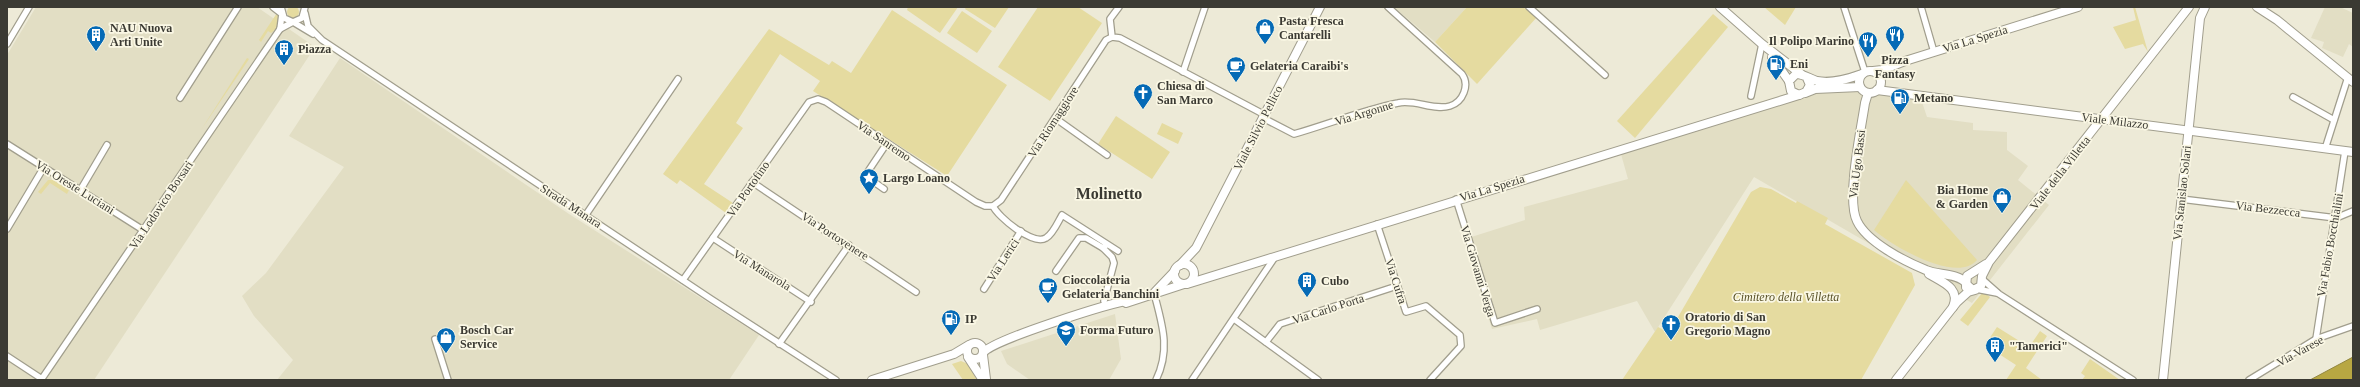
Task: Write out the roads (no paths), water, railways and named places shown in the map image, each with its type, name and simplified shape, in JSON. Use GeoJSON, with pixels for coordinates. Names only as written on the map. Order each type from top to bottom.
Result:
{"type":"FeatureCollection","features":[{"type":"Feature","properties":{"kind":"main road","name":"Viale Silvio Pellico"},"geometry":{"type":"LineString","coordinates":[[1178,268],[1196,248],[1320,7]]}},
{"type":"Feature","properties":{"kind":"main road"},"geometry":{"type":"LineString","coordinates":[[1720,7],[1762,44],[1804,76],[1810,85],[1802,94],[1791,91],[1789,82],[1762,44]]}},
{"type":"Feature","properties":{"kind":"main road","name":"Via La Spezia"},"geometry":{"type":"LineString","coordinates":[[1774,101],[1785,92],[1794,75],[1828,82],[1867,72],[1880,71],[1895,64],[2078,7]]}},
{"type":"Feature","properties":{"kind":"main road","name":"Viale della Villetta"},"geometry":{"type":"LineString","coordinates":[[1971,273],[1988,262],[2190,7]]}},
{"type":"Feature","properties":{"kind":"main road","name":"Via Stanislao Solari"},"geometry":{"type":"LineString","coordinates":[[2163,380],[2200,18],[2205,7]]}},
{"type":"Feature","properties":{"kind":"main road"},"geometry":{"type":"LineString","coordinates":[[2257,7],[2350,79]]}},
{"type":"Feature","properties":{"kind":"main road"},"geometry":{"type":"LineString","coordinates":[[2265,7],[2299,34],[2312,49]]}},
{"type":"Feature","properties":{"kind":"main road"},"geometry":{"type":"LineString","coordinates":[[1867,72],[1879,75],[1881,81],[1877,90],[1868,92],[1860,87],[1859,80],[1867,72]]}},
{"type":"Feature","properties":{"kind":"main road","name":"Via La Spezia"},"geometry":{"type":"LineString","coordinates":[[872,380],[954,354],[969,345],[1007,339],[1055,324],[1066,318],[1275,257],[1456,199],[1774,101],[1815,90],[1860,87]]}},
{"type":"Feature","properties":{"kind":"main road","name":"Viale Milazzo"},"geometry":{"type":"LineString","coordinates":[[1877,90],[2349,152]]}},
{"type":"Feature","properties":{"kind":"main road","name":"Via Ugo Bassi"},"geometry":{"type":"LineString","coordinates":[[1868,92],[1853,191],[1855,217],[1862,230],[1872,240],[1921,268],[1962,280],[1966,284]]}},
{"type":"Feature","properties":{"kind":"main road","name":"Viale Silvio Pellico"},"geometry":{"type":"LineString","coordinates":[[1193,270],[1196,248]]}},
{"type":"Feature","properties":{"kind":"main road","name":"Viale della Villetta"},"geometry":{"type":"LineString","coordinates":[[1982,279],[1988,262]]}},
{"type":"Feature","properties":{"kind":"main road"},"geometry":{"type":"LineString","coordinates":[[1193,270],[1193,279],[1185,284],[1175,279],[1178,268],[1186,264],[1193,270],[1210,276]]}},
{"type":"Feature","properties":{"kind":"main road","name":"Via La Spezia"},"geometry":{"type":"LineString","coordinates":[[1154,293],[1178,268]]}},
{"type":"Feature","properties":{"kind":"main road"},"geometry":{"type":"LineString","coordinates":[[1921,268],[1952,288],[1955,298],[1955,305]]}},
{"type":"Feature","properties":{"kind":"main road"},"geometry":{"type":"LineString","coordinates":[[1896,380],[1955,305],[1968,292],[1981,286],[1982,279],[1977,273],[1971,273],[1966,277],[1966,284],[1955,305]]}},
{"type":"Feature","properties":{"kind":"main road","name":"Via Ugo Bassi"},"geometry":{"type":"LineString","coordinates":[[1950,276],[1971,273]]}},
{"type":"Feature","properties":{"kind":"main road"},"geometry":{"type":"LineString","coordinates":[[1966,284],[1969,288],[1976,289]]}},
{"type":"Feature","properties":{"kind":"main road","name":"Via La Spezia"},"geometry":{"type":"LineString","coordinates":[[954,354],[976,360],[990,347],[1007,339]]}},
{"type":"Feature","properties":{"kind":"main road"},"geometry":{"type":"LineString","coordinates":[[978,344],[983,348],[986,380]]}},
{"type":"Feature","properties":{"kind":"main road"},"geometry":{"type":"LineString","coordinates":[[969,345],[967,352],[969,358],[983,380]]}},
{"type":"Feature","properties":{"kind":"street"},"geometry":{"type":"LineString","coordinates":[[7,44],[29,7]]}},
{"type":"Feature","properties":{"kind":"street"},"geometry":{"type":"LineString","coordinates":[[180,98],[238,7]]}},
{"type":"Feature","properties":{"kind":"street","name":"Strada Manara"},"geometry":{"type":"LineString","coordinates":[[273,7],[287,20],[317,35],[585,216],[836,380]]}},
{"type":"Feature","properties":{"kind":"street"},"geometry":{"type":"LineString","coordinates":[[280,29],[282,14],[281,7]]}},
{"type":"Feature","properties":{"kind":"street"},"geometry":{"type":"LineString","coordinates":[[1112,37],[1109,25],[1119,7]]}},
{"type":"Feature","properties":{"kind":"street"},"geometry":{"type":"LineString","coordinates":[[1183,72],[1205,7]]}},
{"type":"Feature","properties":{"kind":"street","name":"Via Argonne"},"geometry":{"type":"LineString","coordinates":[[1112,37],[1120,38],[1264,116],[1294,134],[1398,103],[1444,106],[1457,102],[1466,90],[1466,79],[1388,7]]}},
{"type":"Feature","properties":{"kind":"street"},"geometry":{"type":"LineString","coordinates":[[1529,7],[1605,75]]}},
{"type":"Feature","properties":{"kind":"street"},"geometry":{"type":"LineString","coordinates":[[1844,7],[1867,72]]}},
{"type":"Feature","properties":{"kind":"street"},"geometry":{"type":"LineString","coordinates":[[1921,7],[1934,52]]}},
{"type":"Feature","properties":{"kind":"street"},"geometry":{"type":"LineString","coordinates":[[280,29],[301,19],[305,10]]}},
{"type":"Feature","properties":{"kind":"street"},"geometry":{"type":"LineString","coordinates":[[305,10],[307,24],[317,35]]}},
{"type":"Feature","properties":{"kind":"street","name":"Via Lodovico Borsari"},"geometry":{"type":"LineString","coordinates":[[42,379],[280,29]]}},
{"type":"Feature","properties":{"kind":"street","name":"Via Riomaggiore"},"geometry":{"type":"LineString","coordinates":[[992,206],[1000,200],[1106,40],[1112,37]]}},
{"type":"Feature","properties":{"kind":"street"},"geometry":{"type":"LineString","coordinates":[[1752,96],[1762,44]]}},
{"type":"Feature","properties":{"kind":"street"},"geometry":{"type":"LineString","coordinates":[[585,216],[678,79]]}},
{"type":"Feature","properties":{"kind":"street"},"geometry":{"type":"LineString","coordinates":[[2325,149],[2334,120],[2350,79]]}},
{"type":"Feature","properties":{"kind":"street"},"geometry":{"type":"LineString","coordinates":[[2292,97],[2334,120]]}},
{"type":"Feature","properties":{"kind":"street","name":"Via Sanremo"},"geometry":{"type":"LineString","coordinates":[[813,99],[826,102],[976,202],[985,206],[992,206]]}},
{"type":"Feature","properties":{"kind":"street","name":"Via Portofino"},"geometry":{"type":"LineString","coordinates":[[683,280],[809,102],[813,99]]}},
{"type":"Feature","properties":{"kind":"street"},"geometry":{"type":"LineString","coordinates":[[1055,118],[1107,155]]}},
{"type":"Feature","properties":{"kind":"street"},"geometry":{"type":"LineString","coordinates":[[884,189],[867,177],[867,173],[887,143]]}},
{"type":"Feature","properties":{"kind":"street","name":"Via Oreste Luciani"},"geometry":{"type":"LineString","coordinates":[[7,144],[143,230]]}},
{"type":"Feature","properties":{"kind":"street"},"geometry":{"type":"LineString","coordinates":[[80,189],[108,145]]}},
{"type":"Feature","properties":{"kind":"street","name":"Via Fabio Bocchialini"},"geometry":{"type":"LineString","coordinates":[[2316,339],[2336,218],[2349,152]]}},
{"type":"Feature","properties":{"kind":"street"},"geometry":{"type":"LineString","coordinates":[[7,229],[44,167]]}},
{"type":"Feature","properties":{"kind":"street","name":"Via Portovenere"},"geometry":{"type":"LineString","coordinates":[[752,182],[849,245],[916,292]]}},
{"type":"Feature","properties":{"kind":"street","name":"Via Giovanni Verga"},"geometry":{"type":"LineString","coordinates":[[1456,199],[1495,324],[1537,309]]}},
{"type":"Feature","properties":{"kind":"street","name":"Via Bezzecca"},"geometry":{"type":"LineString","coordinates":[[2181,199],[2336,218],[2353,211]]}},
{"type":"Feature","properties":{"kind":"street"},"geometry":{"type":"LineString","coordinates":[[992,206],[998,216],[1035,239],[1045,238],[1062,215],[1105,246],[1118,251]]}},
{"type":"Feature","properties":{"kind":"street","name":"Via Cufra"},"geometry":{"type":"LineString","coordinates":[[1377,224],[1406,312],[1426,306],[1460,335],[1461,346],[1430,380]]}},
{"type":"Feature","properties":{"kind":"street","name":"Via Lerici"},"geometry":{"type":"LineString","coordinates":[[984,289],[1021,231]]}},
{"type":"Feature","properties":{"kind":"street"},"geometry":{"type":"LineString","coordinates":[[1056,271],[1078,239],[1088,235]]}},
{"type":"Feature","properties":{"kind":"street","name":"Via Manarola"},"geometry":{"type":"LineString","coordinates":[[713,238],[811,302]]}},
{"type":"Feature","properties":{"kind":"street"},"geometry":{"type":"LineString","coordinates":[[779,344],[811,302],[849,245]]}},
{"type":"Feature","properties":{"kind":"street"},"geometry":{"type":"LineString","coordinates":[[1104,300],[1114,263],[1105,246]]}},
{"type":"Feature","properties":{"kind":"street"},"geometry":{"type":"LineString","coordinates":[[1192,380],[1275,257]]}},
{"type":"Feature","properties":{"kind":"street"},"geometry":{"type":"LineString","coordinates":[[1982,279],[1999,294],[2132,380]]}},
{"type":"Feature","properties":{"kind":"street","name":"Via Carlo Porta"},"geometry":{"type":"LineString","coordinates":[[1266,342],[1280,324],[1397,286]]}},
{"type":"Feature","properties":{"kind":"street"},"geometry":{"type":"LineString","coordinates":[[1976,289],[1999,294]]}},
{"type":"Feature","properties":{"kind":"street"},"geometry":{"type":"LineString","coordinates":[[1154,293],[1164,331],[1163,365],[1156,380]]}},
{"type":"Feature","properties":{"kind":"street"},"geometry":{"type":"LineString","coordinates":[[1234,319],[1318,380]]}},
{"type":"Feature","properties":{"kind":"street","name":"Via Varese"},"geometry":{"type":"LineString","coordinates":[[2249,380],[2316,339],[2353,326]]}},
{"type":"Feature","properties":{"kind":"street"},"geometry":{"type":"LineString","coordinates":[[435,339],[448,380]]}},
{"type":"Feature","properties":{"kind":"street"},"geometry":{"type":"LineString","coordinates":[[7,356],[42,379]]}},
{"type":"Feature","properties":{"kind":"street"},"geometry":{"type":"LineString","coordinates":[[826,374],[828,380]]}},
{"type":"Feature","properties":{"kind":"place","name":"Pasta Fresca Cantarelli"},"geometry":{"type":"Point","coordinates":[1265,45]}},
{"type":"Feature","properties":{"kind":"place","name":"NAU Nuova Arti Unite"},"geometry":{"type":"Point","coordinates":[96,52]}},
{"type":"Feature","properties":{"kind":"place","name":"Pizza Fantasy"},"geometry":{"type":"Point","coordinates":[1895,52]}},
{"type":"Feature","properties":{"kind":"place","name":"Il Polipo Marino"},"geometry":{"type":"Point","coordinates":[1868,58]}},
{"type":"Feature","properties":{"kind":"place","name":"Piazza"},"geometry":{"type":"Point","coordinates":[284,66]}},
{"type":"Feature","properties":{"kind":"place","name":"Eni"},"geometry":{"type":"Point","coordinates":[1776,81]}},
{"type":"Feature","properties":{"kind":"place","name":"Gelateria Caraibi's"},"geometry":{"type":"Point","coordinates":[1236,83]}},
{"type":"Feature","properties":{"kind":"place","name":"Chiesa di San Marco"},"geometry":{"type":"Point","coordinates":[1143,110]}},
{"type":"Feature","properties":{"kind":"place","name":"Metano"},"geometry":{"type":"Point","coordinates":[1900,115]}},
{"type":"Feature","properties":{"kind":"place","name":"Largo Loano"},"geometry":{"type":"Point","coordinates":[869,195]}},
{"type":"Feature","properties":{"kind":"place","name":"Bia Home & Garden"},"geometry":{"type":"Point","coordinates":[2002,214]}},
{"type":"Feature","properties":{"kind":"place","name":"Cubo"},"geometry":{"type":"Point","coordinates":[1307,298]}},
{"type":"Feature","properties":{"kind":"place","name":"Cioccolateria Gelateria Banchini"},"geometry":{"type":"Point","coordinates":[1048,304]}},
{"type":"Feature","properties":{"kind":"place","name":"IP"},"geometry":{"type":"Point","coordinates":[951,336]}},
{"type":"Feature","properties":{"kind":"place","name":"Oratorio di San Gregorio Magno"},"geometry":{"type":"Point","coordinates":[1671,341]}},
{"type":"Feature","properties":{"kind":"place","name":"Forma Futuro"},"geometry":{"type":"Point","coordinates":[1066,347]}},
{"type":"Feature","properties":{"kind":"place","name":"Bosch Car Service"},"geometry":{"type":"Point","coordinates":[446,354]}},
{"type":"Feature","properties":{"kind":"place","name":"\"Tamerici\""},"geometry":{"type":"Point","coordinates":[1995,363]}},
{"type":"Feature","properties":{"kind":"district","name":"Molinetto"},"geometry":{"type":"Point","coordinates":[1109,193]}},
{"type":"Feature","properties":{"kind":"park label","name":"Cimitero della Villetta"},"geometry":{"type":"Point","coordinates":[1786,297]}}]}
